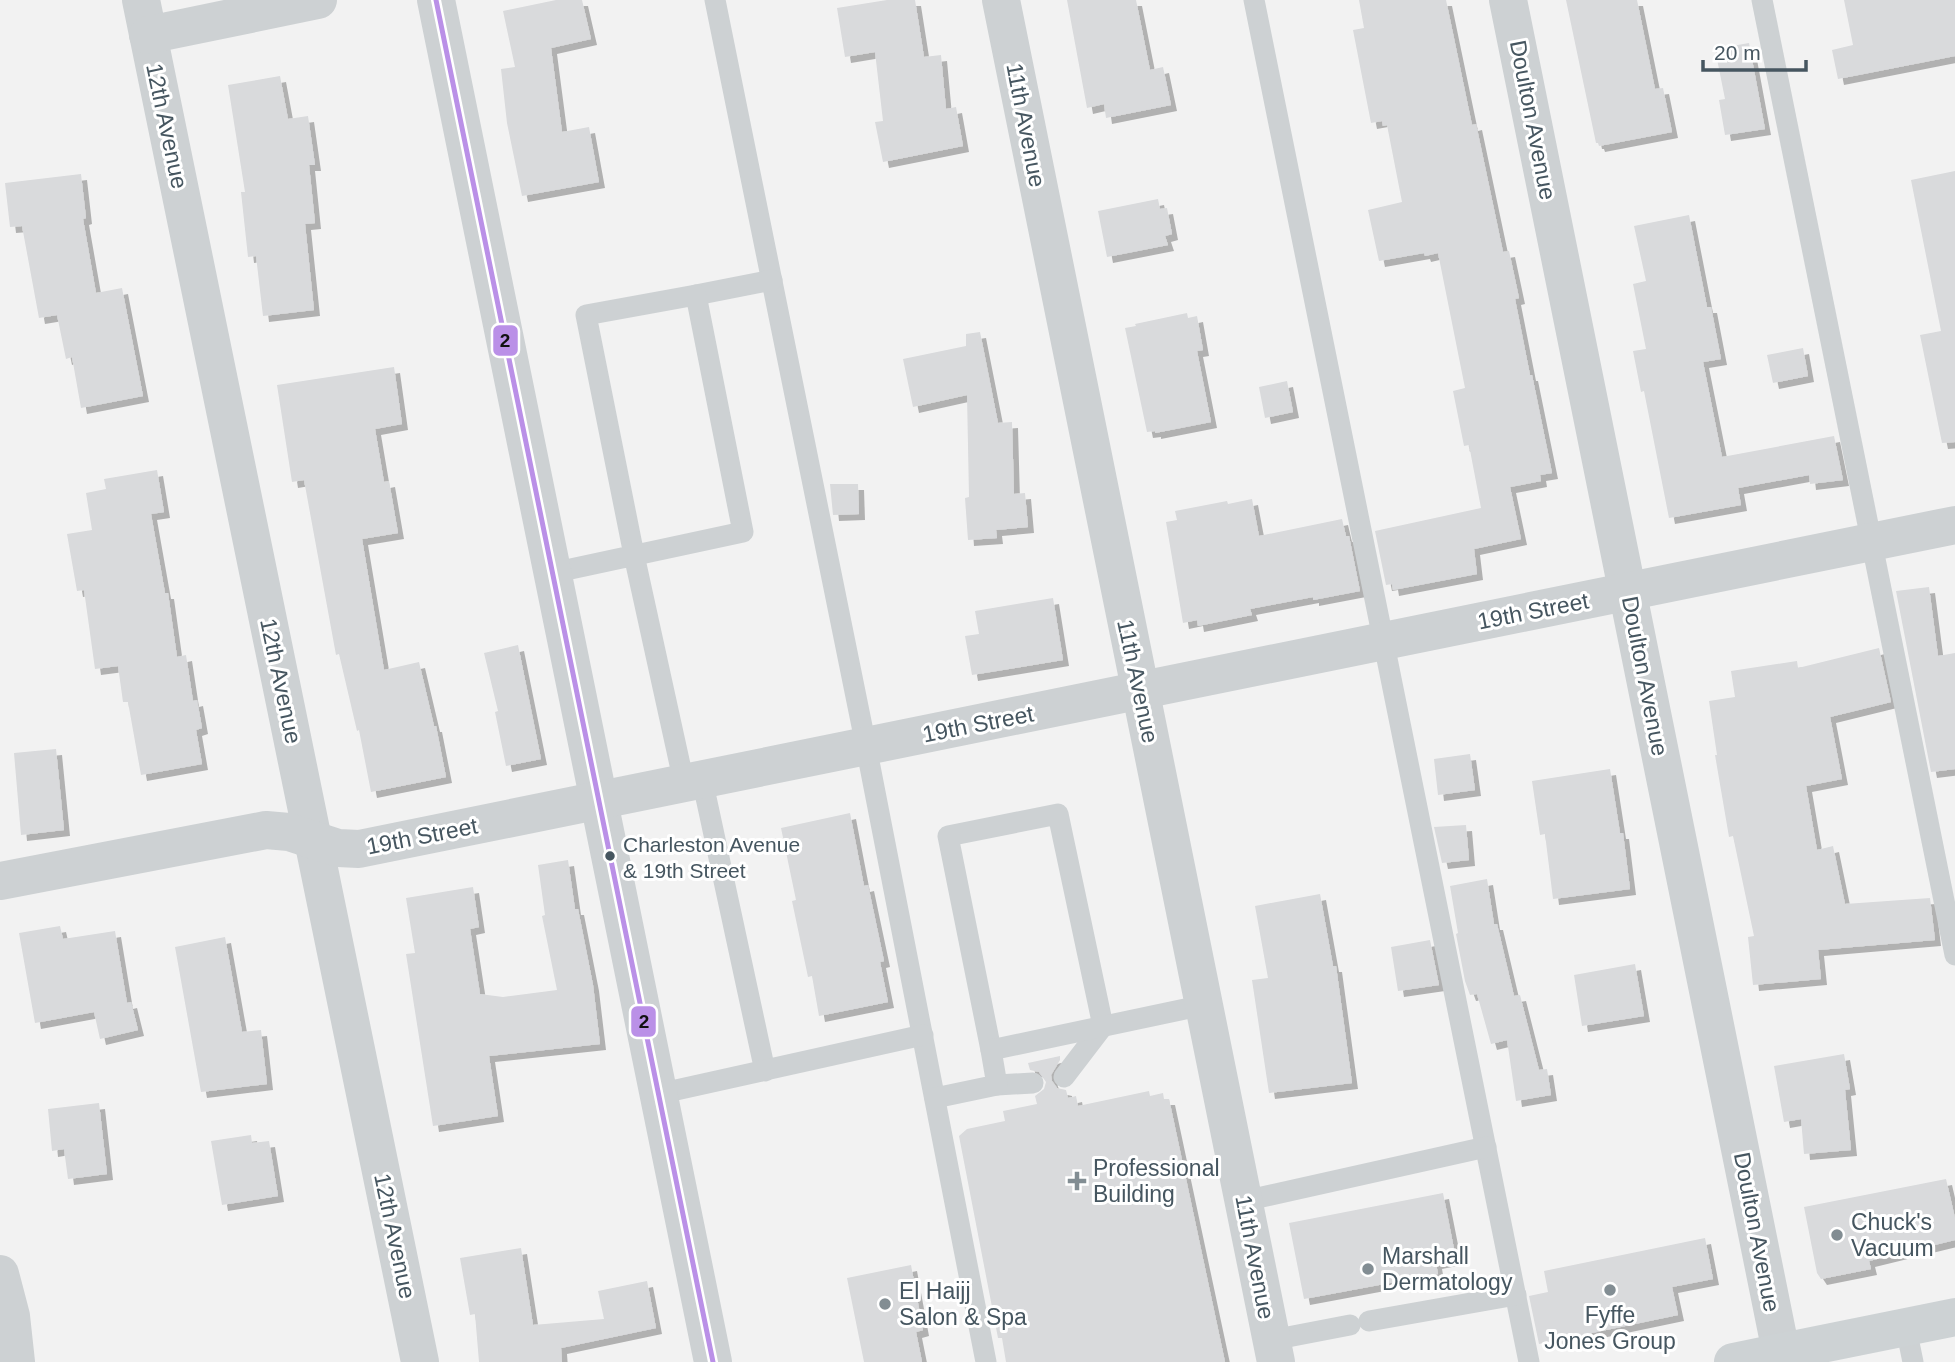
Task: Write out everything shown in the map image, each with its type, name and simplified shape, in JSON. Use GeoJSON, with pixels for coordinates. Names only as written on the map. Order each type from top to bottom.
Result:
{"type":"FeatureCollection","features":[{"type":"Feature","properties":{"kind":"main road"},"geometry":{"type":"LineString","coordinates":[[1733,1362],[1909,1345],[1955,1317]]}},
{"type":"Feature","properties":{"kind":"street"},"geometry":{"type":"LineString","coordinates":[[144,17],[318,0]]}},
{"type":"Feature","properties":{"kind":"street"},"geometry":{"type":"LineString","coordinates":[[436,0],[713,1362]]}},
{"type":"Feature","properties":{"kind":"street","name":"11th Avenue"},"geometry":{"type":"LineString","coordinates":[[1001,0],[1274,1351]]}},
{"type":"Feature","properties":{"kind":"street","name":"Doulton Avenue"},"geometry":{"type":"LineString","coordinates":[[1508,0],[1629,593],[1805,1353]]}},
{"type":"Feature","properties":{"kind":"street","name":"12th Avenue"},"geometry":{"type":"LineString","coordinates":[[144,17],[421,1362]]}},
{"type":"Feature","properties":{"kind":"street","name":"19th Street"},"geometry":{"type":"LineString","coordinates":[[0,881],[266,830],[289,832],[338,848],[359,849],[1955,525]]}},
{"type":"Feature","properties":{"kind":"street"},"geometry":{"type":"LineString","coordinates":[[0,1273],[11,1316],[16,1362]]}},
{"type":"Feature","properties":{"kind":"lane"},"geometry":{"type":"LineString","coordinates":[[715,0],[866,746],[986,1362]]}},
{"type":"Feature","properties":{"kind":"lane"},"geometry":{"type":"LineString","coordinates":[[1254,0],[1529,1362]]}},
{"type":"Feature","properties":{"kind":"lane"},"geometry":{"type":"LineString","coordinates":[[1762,0],[1955,955]]}},
{"type":"Feature","properties":{"kind":"lane"},"geometry":{"type":"LineString","coordinates":[[765,1071],[634,555],[586,315],[772,280]]}},
{"type":"Feature","properties":{"kind":"lane"},"geometry":{"type":"LineString","coordinates":[[552,573],[743,532],[696,295]]}},
{"type":"Feature","properties":{"kind":"lane"},"geometry":{"type":"LineString","coordinates":[[997,1085],[948,836],[1058,814],[1103,1026],[1064,1077]]}},
{"type":"Feature","properties":{"kind":"lane"},"geometry":{"type":"LineString","coordinates":[[990,1050],[1204,1005]]}},
{"type":"Feature","properties":{"kind":"lane"},"geometry":{"type":"LineString","coordinates":[[658,1094],[923,1035]]}},
{"type":"Feature","properties":{"kind":"lane"},"geometry":{"type":"LineString","coordinates":[[935,1098],[997,1085],[1032,1083]]}},
{"type":"Feature","properties":{"kind":"lane"},"geometry":{"type":"LineString","coordinates":[[1244,1201],[1486,1147]]}},
{"type":"Feature","properties":{"kind":"lane"},"geometry":{"type":"LineString","coordinates":[[1274,1351],[1359,1323],[1516,1295]]}},
{"type":"Feature","properties":{"kind":"building"},"geometry":{"type":"Polygon","coordinates":[[[556,0],[582,0],[591,39],[551,48],[562,132],[589,127],[599,182],[522,196],[507,123],[501,69],[515,67],[503,11],[556,0]]]}},
{"type":"Feature","properties":{"kind":"building"},"geometry":{"type":"Polygon","coordinates":[[[887,0],[915,0],[924,57],[941,55],[946,109],[956,107],[963,146],[883,162],[875,122],[883,121],[875,52],[845,57],[837,8],[887,0]]]}},
{"type":"Feature","properties":{"kind":"building"},"geometry":{"type":"Polygon","coordinates":[[[1067,0],[1136,0],[1150,70],[1163,67],[1171,105],[1106,118],[1104,104],[1087,108],[1067,0]]]}},
{"type":"Feature","properties":{"kind":"building"},"geometry":{"type":"Polygon","coordinates":[[[1359,0],[1446,0],[1472,125],[1476,124],[1503,252],[1509,251],[1519,298],[1515,299],[1552,473],[1540,475],[1541,481],[1510,487],[1521,539],[1474,549],[1477,574],[1393,590],[1392,584],[1386,585],[1375,531],[1481,508],[1469,445],[1464,446],[1453,391],[1465,388],[1438,253],[1379,261],[1368,210],[1402,202],[1387,125],[1383,126],[1382,121],[1371,123],[1353,30],[1364,28],[1359,0]]]}},
{"type":"Feature","properties":{"kind":"building"},"geometry":{"type":"Polygon","coordinates":[[[1566,0],[1637,0],[1655,89],[1663,88],[1672,132],[1599,146],[1596,143],[1566,0]]]}},
{"type":"Feature","properties":{"kind":"building"},"geometry":{"type":"Polygon","coordinates":[[[1844,0],[1955,0],[1955,56],[1838,79],[1832,50],[1853,45],[1844,0]]]}},
{"type":"Feature","properties":{"kind":"building"},"geometry":{"type":"Polygon","coordinates":[[[1749,43],[1765,129],[1725,135],[1719,100],[1725,99],[1715,49],[1749,43]]]}},
{"type":"Feature","properties":{"kind":"building"},"geometry":{"type":"Polygon","coordinates":[[[280,76],[288,119],[308,116],[315,165],[309,165],[315,223],[305,224],[314,310],[263,316],[256,256],[248,257],[241,192],[245,192],[228,85],[280,76]]]}},
{"type":"Feature","properties":{"kind":"building"},"geometry":{"type":"Polygon","coordinates":[[[1955,171],[1955,442],[1942,443],[1920,335],[1941,331],[1911,180],[1955,171]]]}},
{"type":"Feature","properties":{"kind":"building"},"geometry":{"type":"Polygon","coordinates":[[[81,174],[86,218],[83,219],[96,293],[122,288],[143,396],[81,408],[72,357],[66,359],[57,315],[39,318],[22,226],[10,227],[5,183],[81,174]]]}},
{"type":"Feature","properties":{"kind":"building"},"geometry":{"type":"Polygon","coordinates":[[[1158,199],[1160,209],[1167,208],[1172,234],[1165,236],[1168,245],[1107,257],[1098,211],[1158,199]]]}},
{"type":"Feature","properties":{"kind":"building"},"geometry":{"type":"Polygon","coordinates":[[[1689,215],[1707,307],[1711,307],[1721,359],[1703,362],[1722,457],[1834,436],[1843,480],[1810,484],[1809,475],[1738,488],[1741,505],[1669,518],[1644,391],[1641,392],[1633,351],[1646,349],[1633,284],[1646,281],[1634,226],[1689,215]]]}},
{"type":"Feature","properties":{"kind":"building"},"geometry":{"type":"Polygon","coordinates":[[[1187,313],[1188,318],[1197,316],[1203,350],[1197,351],[1211,422],[1155,433],[1147,432],[1125,328],[1187,313]]]}},
{"type":"Feature","properties":{"kind":"building"},"geometry":{"type":"Polygon","coordinates":[[[980,332],[998,423],[1012,422],[1014,494],[1025,493],[1028,527],[996,530],[997,538],[968,540],[965,498],[969,497],[967,395],[913,407],[903,359],[966,346],[966,334],[980,332]]]}},
{"type":"Feature","properties":{"kind":"building"},"geometry":{"type":"Polygon","coordinates":[[[1803,348],[1808,376],[1773,383],[1767,355],[1803,348]]]}},
{"type":"Feature","properties":{"kind":"building"},"geometry":{"type":"Polygon","coordinates":[[[394,367],[402,424],[375,429],[384,482],[389,481],[398,533],[362,539],[384,670],[419,662],[446,777],[371,792],[359,730],[357,731],[339,654],[336,655],[304,480],[292,482],[277,385],[394,367]]]}},
{"type":"Feature","properties":{"kind":"building"},"geometry":{"type":"Polygon","coordinates":[[[1287,381],[1293,412],[1265,418],[1259,387],[1287,381]]]}},
{"type":"Feature","properties":{"kind":"building"},"geometry":{"type":"Polygon","coordinates":[[[157,470],[164,512],[151,514],[165,593],[168,593],[177,657],[186,655],[193,701],[197,700],[202,728],[196,730],[202,764],[141,775],[128,702],[123,702],[118,666],[95,669],[84,590],[77,591],[67,534],[92,530],[86,493],[106,489],[104,479],[157,470]]]}},
{"type":"Feature","properties":{"kind":"building"},"geometry":{"type":"Polygon","coordinates":[[[830,484],[858,484],[859,514],[833,515],[830,484]]]}},
{"type":"Feature","properties":{"kind":"building"},"geometry":{"type":"Polygon","coordinates":[[[1252,499],[1259,536],[1342,519],[1346,536],[1349,536],[1360,591],[1250,609],[1252,615],[1198,626],[1197,620],[1183,623],[1166,522],[1177,520],[1175,511],[1252,499]]]}},
{"type":"Feature","properties":{"kind":"building"},"geometry":{"type":"Polygon","coordinates":[[[1929,587],[1938,656],[1955,653],[1955,769],[1931,772],[1896,591],[1929,587]]]}},
{"type":"Feature","properties":{"kind":"building"},"geometry":{"type":"Polygon","coordinates":[[[1053,598],[1063,660],[972,675],[965,636],[979,634],[975,611],[1053,598]]]}},
{"type":"Feature","properties":{"kind":"building"},"geometry":{"type":"Polygon","coordinates":[[[518,645],[541,759],[506,766],[495,712],[498,711],[484,653],[518,645]]]}},
{"type":"Feature","properties":{"kind":"building"},"geometry":{"type":"Polygon","coordinates":[[[1879,648],[1891,702],[1830,717],[1842,779],[1806,786],[1817,850],[1833,846],[1845,904],[1930,898],[1935,940],[1818,950],[1821,979],[1753,985],[1748,937],[1754,936],[1733,836],[1729,837],[1709,701],[1735,697],[1731,671],[1797,661],[1798,668],[1879,648]]]}},
{"type":"Feature","properties":{"kind":"building"},"geometry":{"type":"Polygon","coordinates":[[[56,749],[64,830],[21,835],[14,753],[56,749]]]}},
{"type":"Feature","properties":{"kind":"building"},"geometry":{"type":"Polygon","coordinates":[[[1470,754],[1475,790],[1438,795],[1434,759],[1470,754]]]}},
{"type":"Feature","properties":{"kind":"building"},"geometry":{"type":"Polygon","coordinates":[[[1610,769],[1620,833],[1623,833],[1630,889],[1553,899],[1545,834],[1540,835],[1532,781],[1610,769]]]}},
{"type":"Feature","properties":{"kind":"building"},"geometry":{"type":"Polygon","coordinates":[[[850,813],[864,886],[868,885],[884,961],[880,962],[888,1002],[819,1016],[812,976],[808,977],[792,901],[796,900],[781,828],[850,813]]]}},
{"type":"Feature","properties":{"kind":"building"},"geometry":{"type":"Polygon","coordinates":[[[1466,825],[1469,860],[1442,863],[1434,827],[1466,825]]]}},
{"type":"Feature","properties":{"kind":"building"},"geometry":{"type":"Polygon","coordinates":[[[568,860],[575,909],[578,909],[593,985],[600,1044],[489,1056],[498,1116],[433,1126],[406,954],[415,953],[406,898],[473,887],[479,927],[470,929],[480,994],[503,997],[557,990],[542,916],[545,915],[538,865],[568,860]]]}},
{"type":"Feature","properties":{"kind":"building"},"geometry":{"type":"Polygon","coordinates":[[[1487,879],[1494,924],[1497,924],[1514,996],[1520,995],[1539,1070],[1547,1069],[1551,1095],[1516,1101],[1507,1040],[1491,1044],[1477,994],[1470,995],[1465,981],[1450,886],[1487,879]]]}},
{"type":"Feature","properties":{"kind":"building"},"geometry":{"type":"Polygon","coordinates":[[[1320,894],[1333,966],[1336,966],[1352,1083],[1269,1093],[1252,980],[1268,978],[1255,906],[1320,894]]]}},
{"type":"Feature","properties":{"kind":"building"},"geometry":{"type":"Polygon","coordinates":[[[60,926],[63,939],[115,931],[127,1003],[131,1002],[138,1030],[100,1039],[94,1012],[35,1023],[19,933],[60,926]]]}},
{"type":"Feature","properties":{"kind":"building"},"geometry":{"type":"Polygon","coordinates":[[[225,937],[242,1032],[261,1030],[267,1084],[201,1092],[175,947],[225,937]]]}},
{"type":"Feature","properties":{"kind":"building"},"geometry":{"type":"Polygon","coordinates":[[[1430,940],[1439,985],[1398,991],[1391,947],[1430,940]]]}},
{"type":"Feature","properties":{"kind":"building"},"geometry":{"type":"Polygon","coordinates":[[[1635,964],[1644,1016],[1582,1026],[1574,975],[1635,964]]]}},
{"type":"Feature","properties":{"kind":"building"},"geometry":{"type":"Polygon","coordinates":[[[1844,1054],[1850,1089],[1845,1090],[1851,1150],[1804,1154],[1801,1119],[1784,1122],[1774,1066],[1844,1054]]]}},
{"type":"Feature","properties":{"kind":"building","name":"Professional Building"},"geometry":{"type":"Polygon","coordinates":[[[1060,1056],[1051,1075],[1052,1081],[1057,1088],[1066,1090],[1068,1098],[1076,1096],[1078,1106],[1149,1091],[1150,1096],[1163,1093],[1164,1099],[1169,1099],[1225,1362],[1006,1362],[1002,1338],[998,1338],[959,1136],[967,1129],[1005,1121],[1003,1111],[1037,1104],[1035,1096],[1044,1089],[1046,1082],[1039,1072],[1030,1070],[1028,1063],[1060,1056]]]}},
{"type":"Feature","properties":{"kind":"building"},"geometry":{"type":"Polygon","coordinates":[[[99,1103],[107,1174],[68,1179],[64,1149],[52,1151],[48,1109],[99,1103]]]}},
{"type":"Feature","properties":{"kind":"building"},"geometry":{"type":"Polygon","coordinates":[[[251,1135],[252,1143],[269,1141],[278,1196],[222,1205],[211,1141],[251,1135]]]}},
{"type":"Feature","properties":{"kind":"building"},"geometry":{"type":"Polygon","coordinates":[[[1946,1179],[1955,1218],[1955,1240],[1869,1261],[1871,1269],[1821,1279],[1817,1273],[1804,1207],[1946,1179]]]}},
{"type":"Feature","properties":{"kind":"building","name":"Marshall Dermatology"},"geometry":{"type":"Polygon","coordinates":[[[1443,1193],[1456,1259],[1436,1263],[1438,1274],[1304,1299],[1289,1223],[1443,1193]]]}},
{"type":"Feature","properties":{"kind":"building","name":"Fyffe Jones Group"},"geometry":{"type":"Polygon","coordinates":[[[1705,1238],[1713,1279],[1672,1287],[1678,1315],[1539,1344],[1529,1296],[1548,1292],[1544,1271],[1705,1238]]]}},
{"type":"Feature","properties":{"kind":"building"},"geometry":{"type":"Polygon","coordinates":[[[521,1248],[533,1325],[604,1319],[598,1291],[647,1281],[656,1328],[561,1348],[562,1362],[479,1362],[475,1314],[470,1315],[460,1258],[521,1248]]]}},
{"type":"Feature","properties":{"kind":"building","name":"El Haijj Salon & Spa"},"geometry":{"type":"Polygon","coordinates":[[[911,1265],[923,1330],[916,1332],[922,1362],[864,1362],[847,1278],[911,1265]]]}},
{"type":"Feature","properties":{"kind":"transit line","name":"2"},"geometry":{"type":"LineString","coordinates":[[436,0],[713,1362]]}},
{"type":"Feature","properties":{"kind":"place","name":"Charleston Avenue & 19th Street"},"geometry":{"type":"Point","coordinates":[610,856]}},
{"type":"Feature","properties":{"kind":"place","name":"Professional Building"},"geometry":{"type":"Point","coordinates":[1077,1181]}},
{"type":"Feature","properties":{"kind":"place","name":"Chuck's Vacuum"},"geometry":{"type":"Point","coordinates":[1837,1235]}},
{"type":"Feature","properties":{"kind":"place","name":"Marshall Dermatology"},"geometry":{"type":"Point","coordinates":[1368,1269]}},
{"type":"Feature","properties":{"kind":"place","name":"Fyffe Jones Group"},"geometry":{"type":"Point","coordinates":[1610,1290]}},
{"type":"Feature","properties":{"kind":"place","name":"El Haijj Salon & Spa"},"geometry":{"type":"Point","coordinates":[885,1304]}}]}
